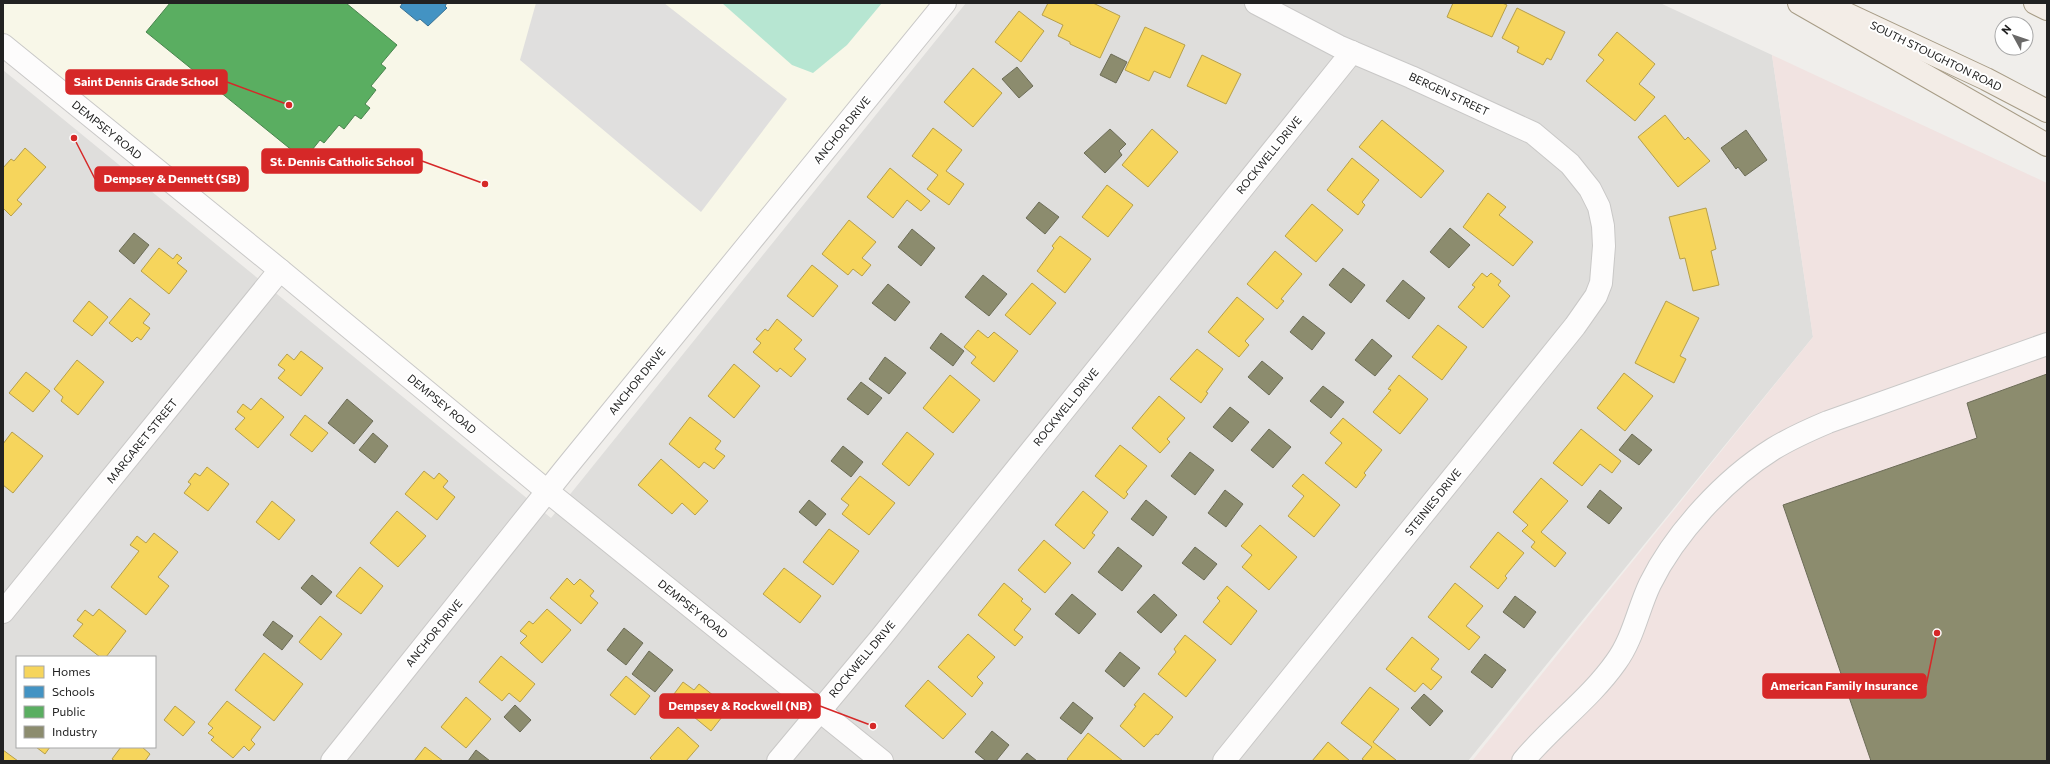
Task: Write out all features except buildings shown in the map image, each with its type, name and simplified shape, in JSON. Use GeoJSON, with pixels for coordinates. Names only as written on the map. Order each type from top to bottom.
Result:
{"type":"FeatureCollection","features":[{"type":"Feature","properties":{"kind":"main road"},"geometry":{"type":"LineString","coordinates":[[1799,3],[2047,146]]}},
{"type":"Feature","properties":{"kind":"main road","name":"SOUTH STOUGHTON ROAD"},"geometry":{"type":"LineString","coordinates":[[1824,3],[1986,79],[2047,111]]}},
{"type":"Feature","properties":{"kind":"main road"},"geometry":{"type":"LineString","coordinates":[[2035,3],[2047,8]]}},
{"type":"Feature","properties":{"kind":"street","name":"ANCHOR DRIVE"},"geometry":{"type":"LineString","coordinates":[[332,761],[547,492],[945,3]]}},
{"type":"Feature","properties":{"kind":"street","name":"BERGEN STREET"},"geometry":{"type":"LineString","coordinates":[[1256,3],[1352,52],[1533,133],[1570,164],[1590,189],[1599,207],[1603,226]]}},
{"type":"Feature","properties":{"kind":"street","name":"ROCKWELL DRIVE"},"geometry":{"type":"LineString","coordinates":[[778,761],[878,640],[1352,52]]}},
{"type":"Feature","properties":{"kind":"street","name":"DEMPSEY ROAD"},"geometry":{"type":"LineString","coordinates":[[6,53],[280,270],[547,492],[882,761]]}},
{"type":"Feature","properties":{"kind":"street","name":"STEINIES DRIVE"},"geometry":{"type":"LineString","coordinates":[[1224,761],[1580,320],[1596,296],[1601,283],[1604,246],[1603,226]]}},
{"type":"Feature","properties":{"kind":"street","name":"MARGARET STREET"},"geometry":{"type":"LineString","coordinates":[[3,612],[280,270]]}},
{"type":"Feature","properties":{"kind":"street"},"geometry":{"type":"LineString","coordinates":[[1522,761],[1594,688],[1617,661],[1626,645],[1649,586],[1667,555],[1685,530],[1709,504],[1751,465],[1797,435],[1828,422],[2047,344]]}},
{"type":"Feature","properties":{"kind":"shaded area"},"geometry":{"type":"Polygon","coordinates":[[[3,3],[945,3],[547,491],[3,45],[3,3]]]}},
{"type":"Feature","properties":{"kind":"shaded area"},"geometry":{"type":"Polygon","coordinates":[[[536,3],[664,3],[787,99],[701,212],[520,60],[536,3]]]}},
{"type":"Feature","properties":{"kind":"shaded area"},"geometry":{"type":"Polygon","coordinates":[[[966,3],[1660,3],[1772,55],[1813,337],[1468,761],[3,761],[3,70],[551,518],[966,3]]]}},
{"type":"Feature","properties":{"kind":"shaded area"},"geometry":{"type":"Polygon","coordinates":[[[1772,55],[2047,183],[2047,761],[1472,761],[1813,337],[1772,55]]]}},
{"type":"Feature","properties":{"kind":"green space"},"geometry":{"type":"Polygon","coordinates":[[[722,3],[882,3],[847,45],[813,73],[792,65],[722,3]]]}},
{"type":"Feature","properties":{"kind":"place","name":"Saint Dennis Grade School"},"geometry":{"type":"Point","coordinates":[289,105]}},
{"type":"Feature","properties":{"kind":"place","name":"Dempsey & Dennett (SB)"},"geometry":{"type":"Point","coordinates":[74,138]}},
{"type":"Feature","properties":{"kind":"place","name":"St. Dennis Catholic School"},"geometry":{"type":"Point","coordinates":[485,184]}},
{"type":"Feature","properties":{"kind":"place","name":"American Family Insurance"},"geometry":{"type":"Point","coordinates":[1937,633]}},
{"type":"Feature","properties":{"kind":"place","name":"Dempsey & Rockwell (NB)"},"geometry":{"type":"Point","coordinates":[873,726]}}]}
